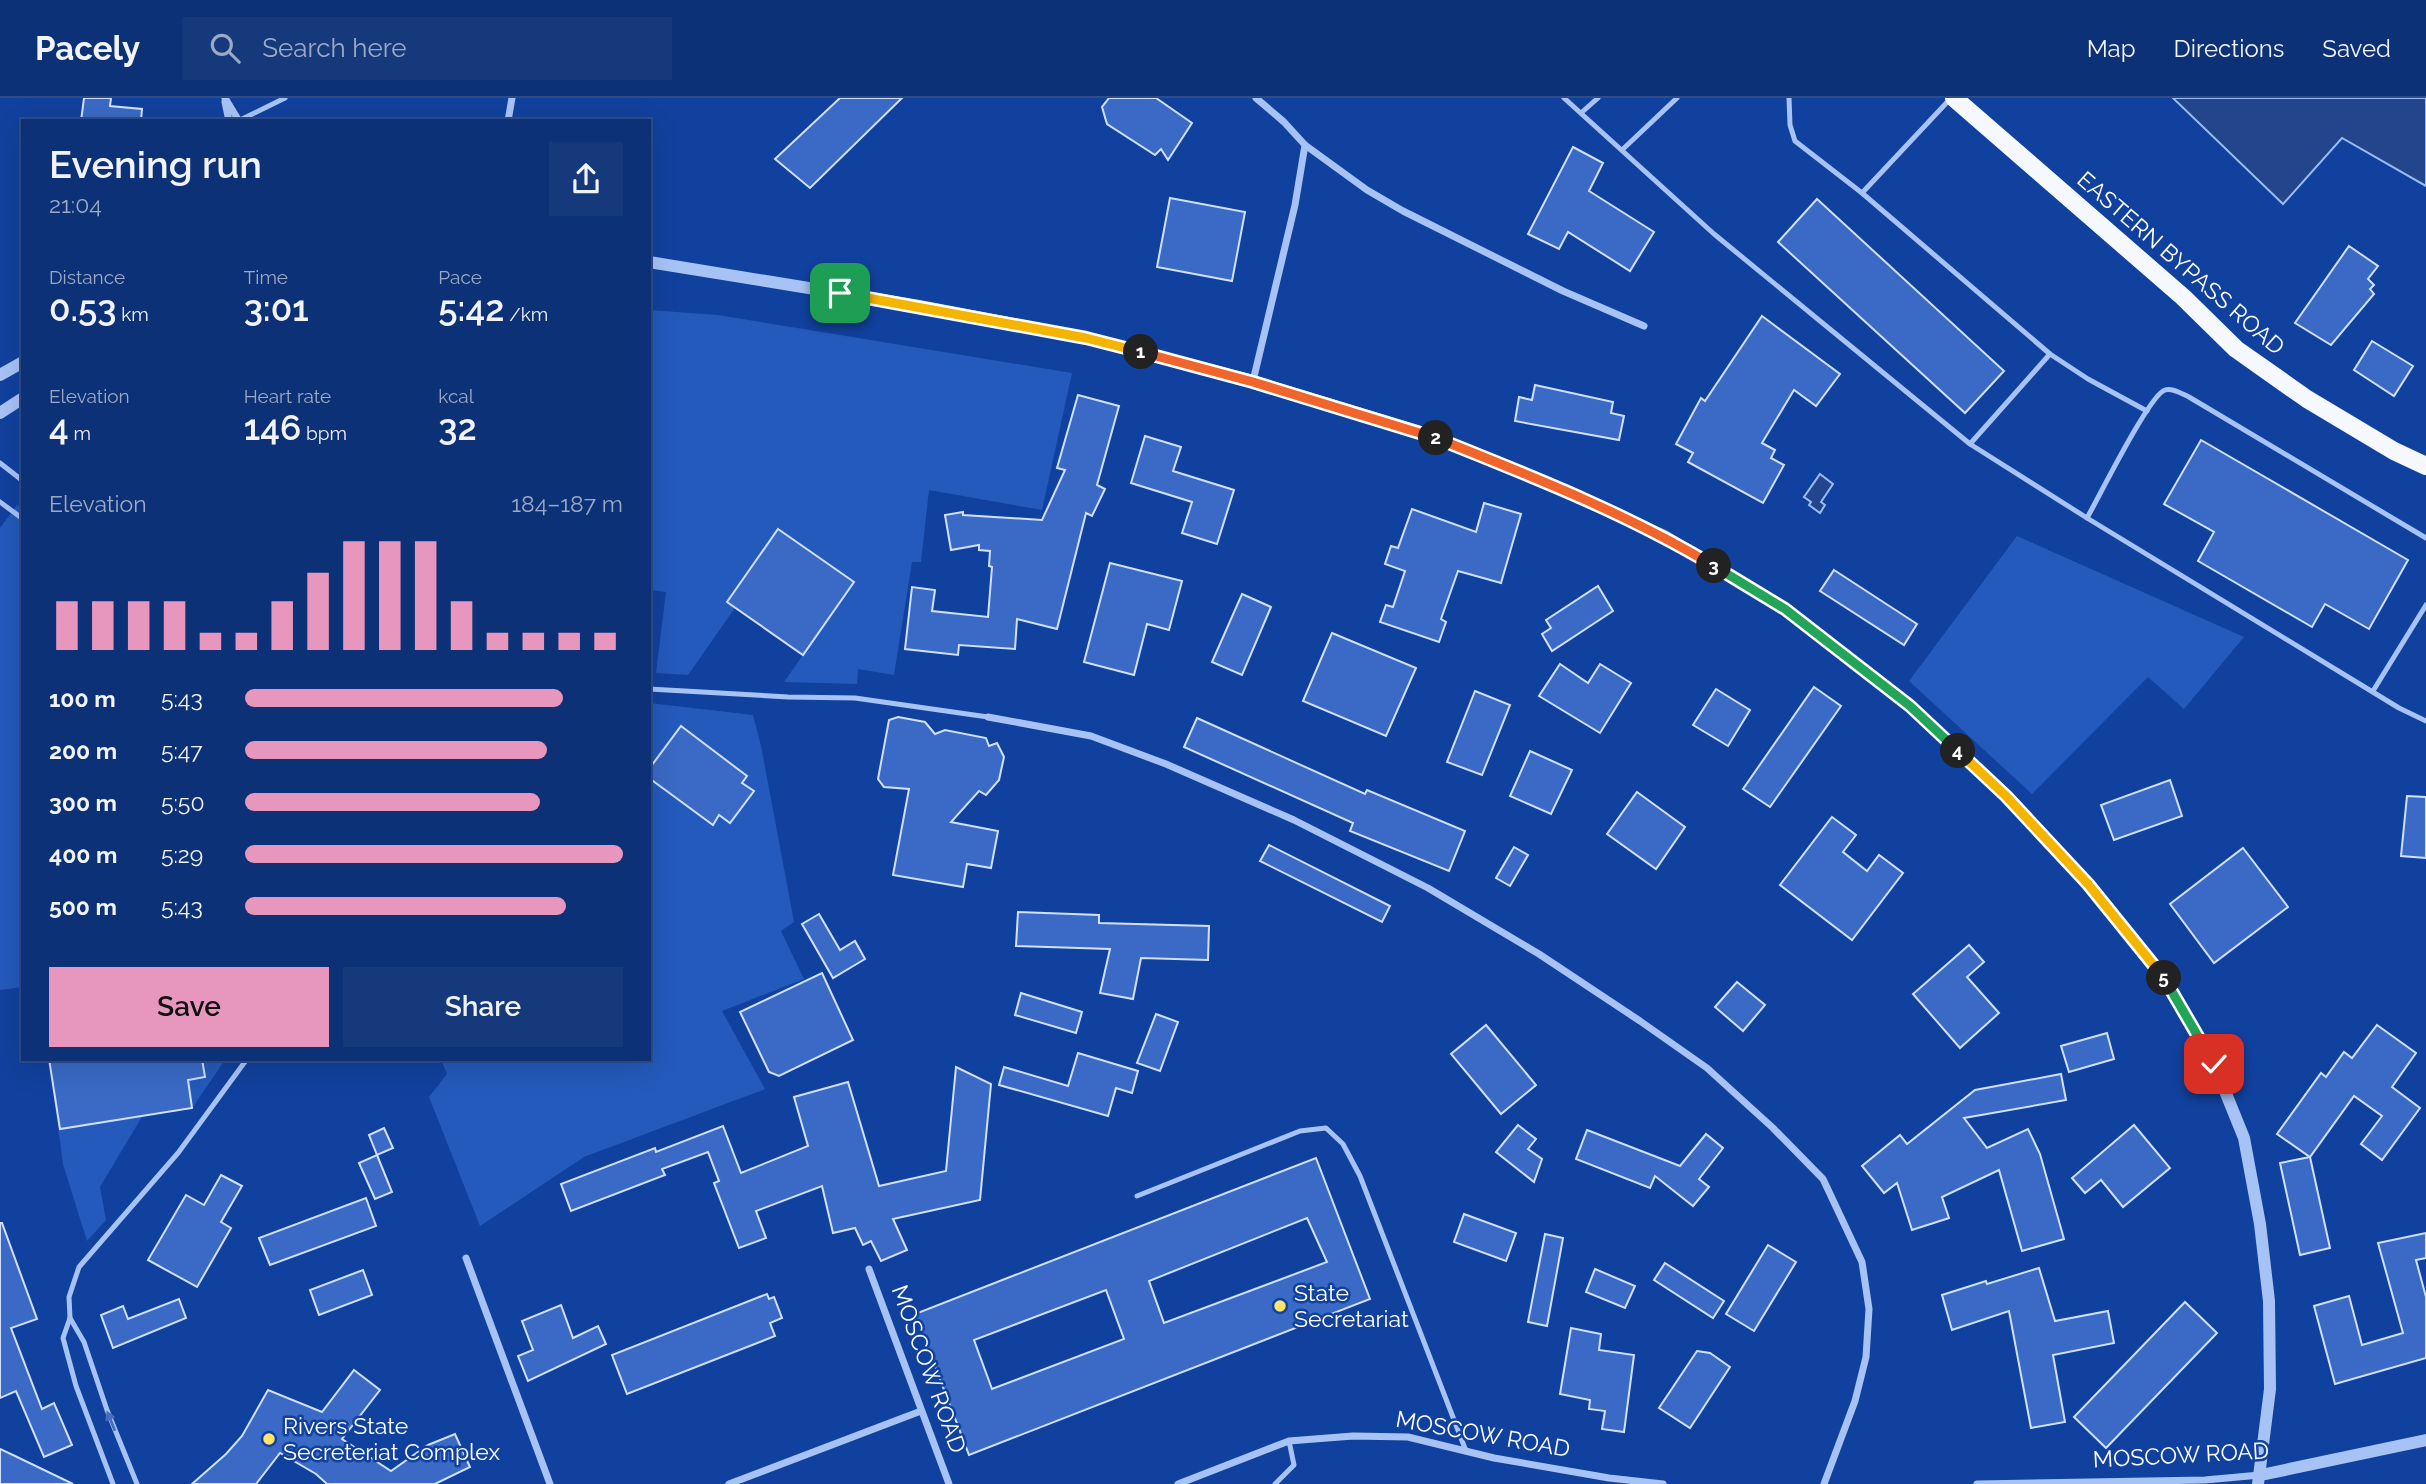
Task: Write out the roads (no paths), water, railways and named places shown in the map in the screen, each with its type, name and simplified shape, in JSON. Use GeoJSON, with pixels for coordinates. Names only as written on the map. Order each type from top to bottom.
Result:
{"type":"FeatureCollection","features":[{"type":"Feature","properties":{"kind":"main road","name":"EASTERN BYPASS ROAD"},"geometry":{"type":"LineString","coordinates":[[1953,98],[2183,297],[2235,349],[2307,399],[2394,451],[2426,466]]}},
{"type":"Feature","properties":{"kind":"street"},"geometry":{"type":"LineString","coordinates":[[225,98],[237,119]]}},
{"type":"Feature","properties":{"kind":"street"},"geometry":{"type":"LineString","coordinates":[[225,98],[229,119]]}},
{"type":"Feature","properties":{"kind":"street"},"geometry":{"type":"LineString","coordinates":[[508,119],[512,98]]}},
{"type":"Feature","properties":{"kind":"street"},"geometry":{"type":"LineString","coordinates":[[1256,98],[1305,145],[1367,190],[1403,211],[1563,290],[1644,326]]}},
{"type":"Feature","properties":{"kind":"street"},"geometry":{"type":"LineString","coordinates":[[1253,382],[1295,205],[1305,145]]}},
{"type":"Feature","properties":{"kind":"street"},"geometry":{"type":"LineString","coordinates":[[651,262],[919,306],[1086,338],[1253,382],[1424,433],[1542,481],[1664,536],[1785,609],[1910,706],[2006,796],[2088,884],[2165,979],[2214,1064],[2244,1138],[2260,1224],[2269,1301],[2270,1389],[2260,1479]]}},
{"type":"Feature","properties":{"kind":"street"},"geometry":{"type":"LineString","coordinates":[[0,375],[21,363]]}},
{"type":"Feature","properties":{"kind":"street"},"geometry":{"type":"LineString","coordinates":[[0,413],[21,399]]}},
{"type":"Feature","properties":{"kind":"street"},"geometry":{"type":"LineString","coordinates":[[988,717],[1091,736],[1166,764],[1294,820],[1428,888],[1539,954],[1640,1021],[1707,1068],[1773,1128],[1823,1179],[1862,1262],[1869,1309],[1866,1357],[1855,1401],[1824,1484]]}},
{"type":"Feature","properties":{"kind":"street"},"geometry":{"type":"LineString","coordinates":[[466,1258],[550,1484]]}},
{"type":"Feature","properties":{"kind":"street","name":"MOSCOW ROAD"},"geometry":{"type":"LineString","coordinates":[[869,1269],[949,1484]]}},
{"type":"Feature","properties":{"kind":"street"},"geometry":{"type":"LineString","coordinates":[[729,1484],[921,1411]]}},
{"type":"Feature","properties":{"kind":"street","name":"MOSCOW ROAD"},"geometry":{"type":"LineString","coordinates":[[1178,1484],[1289,1441],[1353,1436],[1408,1437],[1596,1476],[1663,1484]]}},
{"type":"Feature","properties":{"kind":"street","name":"MOSCOW ROAD"},"geometry":{"type":"LineString","coordinates":[[1977,1484],[2260,1479],[2426,1440]]}},
{"type":"Feature","properties":{"kind":"lane"},"geometry":{"type":"LineString","coordinates":[[242,119],[285,98]]}},
{"type":"Feature","properties":{"kind":"lane"},"geometry":{"type":"LineString","coordinates":[[1564,98],[1714,234],[1970,444],[2399,708],[2426,720]]}},
{"type":"Feature","properties":{"kind":"lane"},"geometry":{"type":"LineString","coordinates":[[1581,113],[1598,98]]}},
{"type":"Feature","properties":{"kind":"lane"},"geometry":{"type":"LineString","coordinates":[[1622,150],[1677,98]]}},
{"type":"Feature","properties":{"kind":"lane"},"geometry":{"type":"LineString","coordinates":[[1788,98],[1790,125],[1795,141],[1863,193],[2050,354],[2088,379],[2147,411]]}},
{"type":"Feature","properties":{"kind":"lane"},"geometry":{"type":"LineString","coordinates":[[1863,193],[1953,98]]}},
{"type":"Feature","properties":{"kind":"lane"},"geometry":{"type":"LineString","coordinates":[[1970,444],[2050,354]]}},
{"type":"Feature","properties":{"kind":"lane"},"geometry":{"type":"LineString","coordinates":[[2087,518],[2147,411],[2163,391],[2168,390],[2178,392],[2426,538]]}},
{"type":"Feature","properties":{"kind":"lane"},"geometry":{"type":"LineString","coordinates":[[0,463],[21,479]]}},
{"type":"Feature","properties":{"kind":"lane"},"geometry":{"type":"LineString","coordinates":[[0,502],[21,518]]}},
{"type":"Feature","properties":{"kind":"lane"},"geometry":{"type":"LineString","coordinates":[[2373,691],[2426,605]]}},
{"type":"Feature","properties":{"kind":"lane"},"geometry":{"type":"LineString","coordinates":[[651,689],[855,698],[988,717]]}},
{"type":"Feature","properties":{"kind":"lane"},"geometry":{"type":"LineString","coordinates":[[113,1484],[66,1356],[62,1338],[70,1318],[69,1297],[79,1267],[178,1153],[246,1061]]}},
{"type":"Feature","properties":{"kind":"lane"},"geometry":{"type":"LineString","coordinates":[[1137,1196],[1300,1132],[1325,1128],[1343,1144],[1360,1176],[1466,1451]]}},
{"type":"Feature","properties":{"kind":"lane"},"geometry":{"type":"LineString","coordinates":[[70,1318],[84,1342],[107,1410],[137,1484]]}},
{"type":"Feature","properties":{"kind":"lane"},"geometry":{"type":"LineString","coordinates":[[1275,1484],[1294,1465],[1289,1441]]}},
{"type":"Feature","properties":{"kind":"place","name":"State Secretariat"},"geometry":{"type":"Point","coordinates":[1280,1306]}},
{"type":"Feature","properties":{"kind":"place","name":"Rivers State Secreteriat Complex"},"geometry":{"type":"Point","coordinates":[269,1439]}}]}
